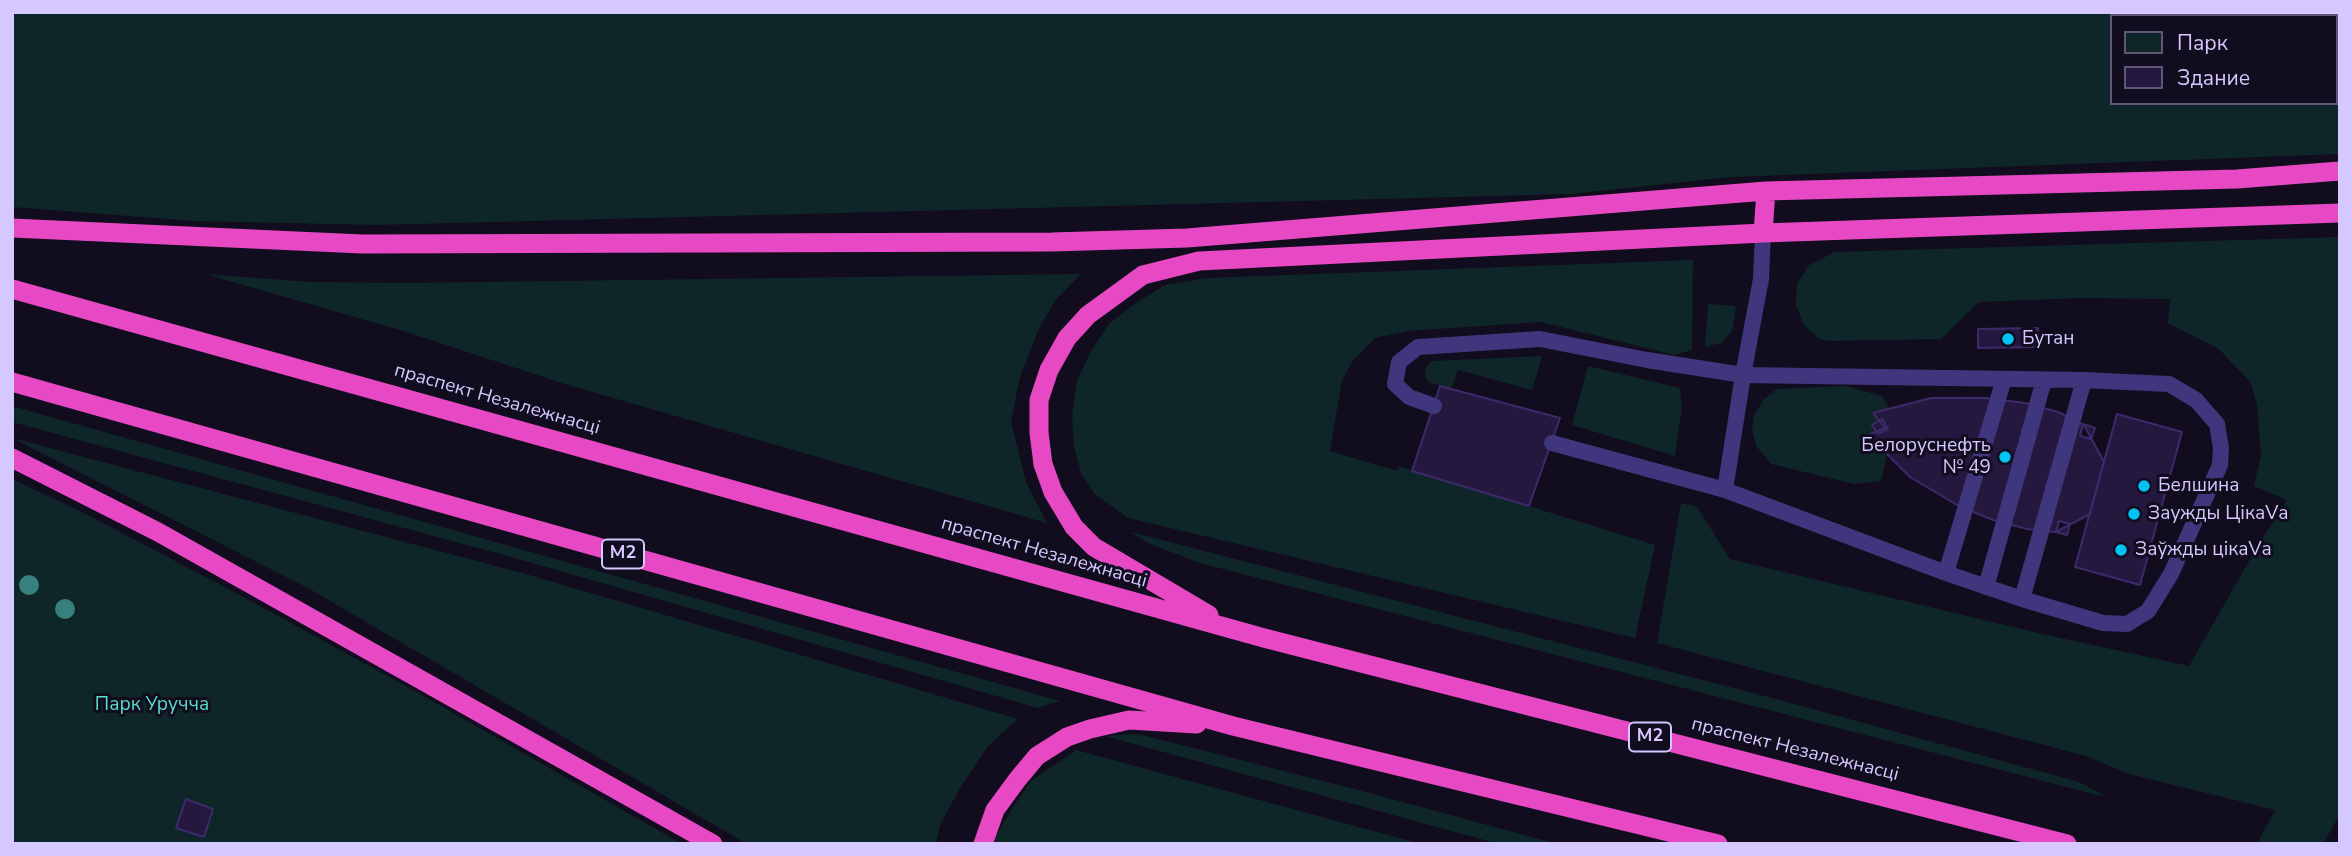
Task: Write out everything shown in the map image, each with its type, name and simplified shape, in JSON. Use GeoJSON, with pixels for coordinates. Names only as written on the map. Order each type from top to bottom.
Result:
{"type":"FeatureCollection","features":[{"type":"Feature","properties":{"kind":"highway"},"geometry":{"type":"LineString","coordinates":[[12,228],[362,244],[1052,242],[1187,237],[1766,191],[2237,179],[2340,171]]}},
{"type":"Feature","properties":{"kind":"highway"},"geometry":{"type":"LineString","coordinates":[[1763,233],[1766,191]]}},
{"type":"Feature","properties":{"kind":"highway"},"geometry":{"type":"LineString","coordinates":[[1234,629],[1094,547],[1074,527],[1053,492],[1043,464],[1039,400],[1049,370],[1067,338],[1088,315],[1143,275],[1199,261],[1763,233],[2340,214]]}},
{"type":"Feature","properties":{"kind":"highway","name":"праспект Незалежнасці"},"geometry":{"type":"LineString","coordinates":[[12,289],[1234,629],[2067,844]]}},
{"type":"Feature","properties":{"kind":"highway","name":"М2"},"geometry":{"type":"LineString","coordinates":[[12,382],[1233,726],[1718,844]]}},
{"type":"Feature","properties":{"kind":"highway"},"geometry":{"type":"LineString","coordinates":[[12,458],[158,532],[713,844]]}},
{"type":"Feature","properties":{"kind":"highway"},"geometry":{"type":"LineString","coordinates":[[983,844],[995,810],[1017,780],[1037,756],[1067,737],[1129,720],[1233,726]]}},
{"type":"Feature","properties":{"kind":"lane"},"geometry":{"type":"LineString","coordinates":[[1725,490],[1761,279],[1763,233]]}},
{"type":"Feature","properties":{"kind":"lane"},"geometry":{"type":"LineString","coordinates":[[1434,406],[1409,397],[1395,384],[1399,362],[1418,347],[1541,339],[1743,375],[2084,380],[2169,384],[2196,400],[2217,424],[2221,448],[2220,465],[2171,574],[2148,611],[2127,624],[2103,623],[2021,599],[1725,490],[1552,443]]}},
{"type":"Feature","properties":{"kind":"lane"},"geometry":{"type":"LineString","coordinates":[[1946,573],[2004,379]]}},
{"type":"Feature","properties":{"kind":"lane"},"geometry":{"type":"LineString","coordinates":[[1986,587],[2044,380]]}},
{"type":"Feature","properties":{"kind":"lane"},"geometry":{"type":"LineString","coordinates":[[2021,599],[2084,380]]}},
{"type":"Feature","properties":{"kind":"green space"},"geometry":{"type":"Polygon","coordinates":[[[12,12],[2340,12],[2340,154],[1730,177],[1571,194],[377,225],[194,221],[12,207],[12,12]]]}},
{"type":"Feature","properties":{"kind":"green space"},"geometry":{"type":"Polygon","coordinates":[[[2340,237],[2340,814],[2323,844],[2257,844],[2275,810],[2129,774],[2086,756],[1657,643],[1681,503],[1697,507],[1730,559],[2038,633],[2189,666],[2287,500],[2254,486],[2261,455],[2257,404],[2251,383],[2219,349],[2168,323],[2170,299],[2080,298],[1979,302],[1941,339],[1829,341],[1819,339],[1804,325],[1796,305],[1797,284],[1809,265],[1835,252],[2340,237]]]}},
{"type":"Feature","properties":{"kind":"green space"},"geometry":{"type":"Polygon","coordinates":[[[1693,260],[1692,350],[1674,355],[1541,322],[1407,331],[1375,338],[1352,362],[1342,380],[1330,451],[1397,471],[1399,466],[1655,545],[1635,638],[1128,518],[1094,493],[1081,473],[1074,447],[1072,416],[1077,380],[1092,349],[1109,324],[1165,285],[1207,278],[1693,260]]]}},
{"type":"Feature","properties":{"kind":"green space"},"geometry":{"type":"Polygon","coordinates":[[[205,274],[310,282],[406,283],[1081,274],[1055,301],[1039,328],[1020,377],[1011,421],[1026,482],[1047,523],[568,385],[403,331],[205,274]]]}},
{"type":"Feature","properties":{"kind":"green space"},"geometry":{"type":"Polygon","coordinates":[[[1708,304],[1736,306],[1732,331],[1721,343],[1705,347],[1708,304]]]}},
{"type":"Feature","properties":{"kind":"green space"},"geometry":{"type":"Polygon","coordinates":[[[1542,356],[1532,390],[1458,370],[1451,389],[1429,382],[1425,376],[1426,368],[1432,361],[1542,356]]]}},
{"type":"Feature","properties":{"kind":"green space"},"geometry":{"type":"Polygon","coordinates":[[[1588,366],[1680,388],[1682,406],[1675,456],[1572,425],[1588,366]]]}},
{"type":"Feature","properties":{"kind":"green space"},"geometry":{"type":"Polygon","coordinates":[[[1846,386],[1882,396],[1890,410],[1892,432],[1881,481],[1854,484],[1771,464],[1757,447],[1752,430],[1754,415],[1764,399],[1777,389],[1846,386]]]}},
{"type":"Feature","properties":{"kind":"green space"},"geometry":{"type":"Polygon","coordinates":[[[12,406],[1060,701],[1038,708],[504,555],[12,422],[12,406]]]}},
{"type":"Feature","properties":{"kind":"green space"},"geometry":{"type":"Polygon","coordinates":[[[12,438],[526,574],[1018,719],[988,746],[960,788],[940,825],[936,844],[747,844],[306,587],[12,438]]]}},
{"type":"Feature","properties":{"kind":"green space","name":"Парк Уручча"},"geometry":{"type":"Polygon","coordinates":[[[12,479],[84,513],[251,601],[682,844],[12,844],[12,479]]]}},
{"type":"Feature","properties":{"kind":"green space"},"geometry":{"type":"Polygon","coordinates":[[[1131,532],[1780,700],[2079,782],[2109,798],[1200,563],[1148,543],[1131,532]]]}},
{"type":"Feature","properties":{"kind":"green space"},"geometry":{"type":"Polygon","coordinates":[[[1138,734],[1557,844],[1499,844],[1105,736],[1138,734]]]}},
{"type":"Feature","properties":{"kind":"green space"},"geometry":{"type":"Polygon","coordinates":[[[1076,750],[1421,844],[994,844],[1013,807],[1031,781],[1076,750]]]}},
{"type":"Feature","properties":{"kind":"building"},"geometry":{"type":"Polygon","coordinates":[[[2038,328],[2038,347],[1978,348],[1978,329],[2038,328]]]}},
{"type":"Feature","properties":{"kind":"building"},"geometry":{"type":"Polygon","coordinates":[[[1440,386],[1560,418],[1529,506],[1412,471],[1440,386]]]}},
{"type":"Feature","properties":{"kind":"building"},"geometry":{"type":"Polygon","coordinates":[[[1931,398],[1986,398],[2025,403],[2058,412],[2084,425],[2104,462],[2090,514],[2056,532],[2027,529],[1993,520],[1957,505],[1910,477],[1868,435],[1885,428],[1873,413],[1931,398]]]}},
{"type":"Feature","properties":{"kind":"building"},"geometry":{"type":"Polygon","coordinates":[[[2117,414],[2182,432],[2140,585],[2075,567],[2117,414]]]}},
{"type":"Feature","properties":{"kind":"building"},"geometry":{"type":"Polygon","coordinates":[[[1882,419],[1888,429],[1878,434],[1872,425],[1882,419]]]}},
{"type":"Feature","properties":{"kind":"building"},"geometry":{"type":"Polygon","coordinates":[[[2083,424],[2095,428],[2091,439],[2080,436],[2083,424]]]}},
{"type":"Feature","properties":{"kind":"building"},"geometry":{"type":"Polygon","coordinates":[[[2059,521],[2070,524],[2067,535],[2056,532],[2059,521]]]}},
{"type":"Feature","properties":{"kind":"building"},"geometry":{"type":"Polygon","coordinates":[[[186,799],[213,809],[204,837],[176,828],[186,799]]]}},
{"type":"Feature","properties":{"kind":"place","name":"Бутан"},"geometry":{"type":"Point","coordinates":[2008,339]}},
{"type":"Feature","properties":{"kind":"place","name":"Белоруснефть № 49"},"geometry":{"type":"Point","coordinates":[2005,457]}},
{"type":"Feature","properties":{"kind":"place","name":"Белшина"},"geometry":{"type":"Point","coordinates":[2144,486]}},
{"type":"Feature","properties":{"kind":"place","name":"Заужды ЦікаVа"},"geometry":{"type":"Point","coordinates":[2134,514]}},
{"type":"Feature","properties":{"kind":"place","name":"Заўжды цікаVа"},"geometry":{"type":"Point","coordinates":[2121,550]}}]}
